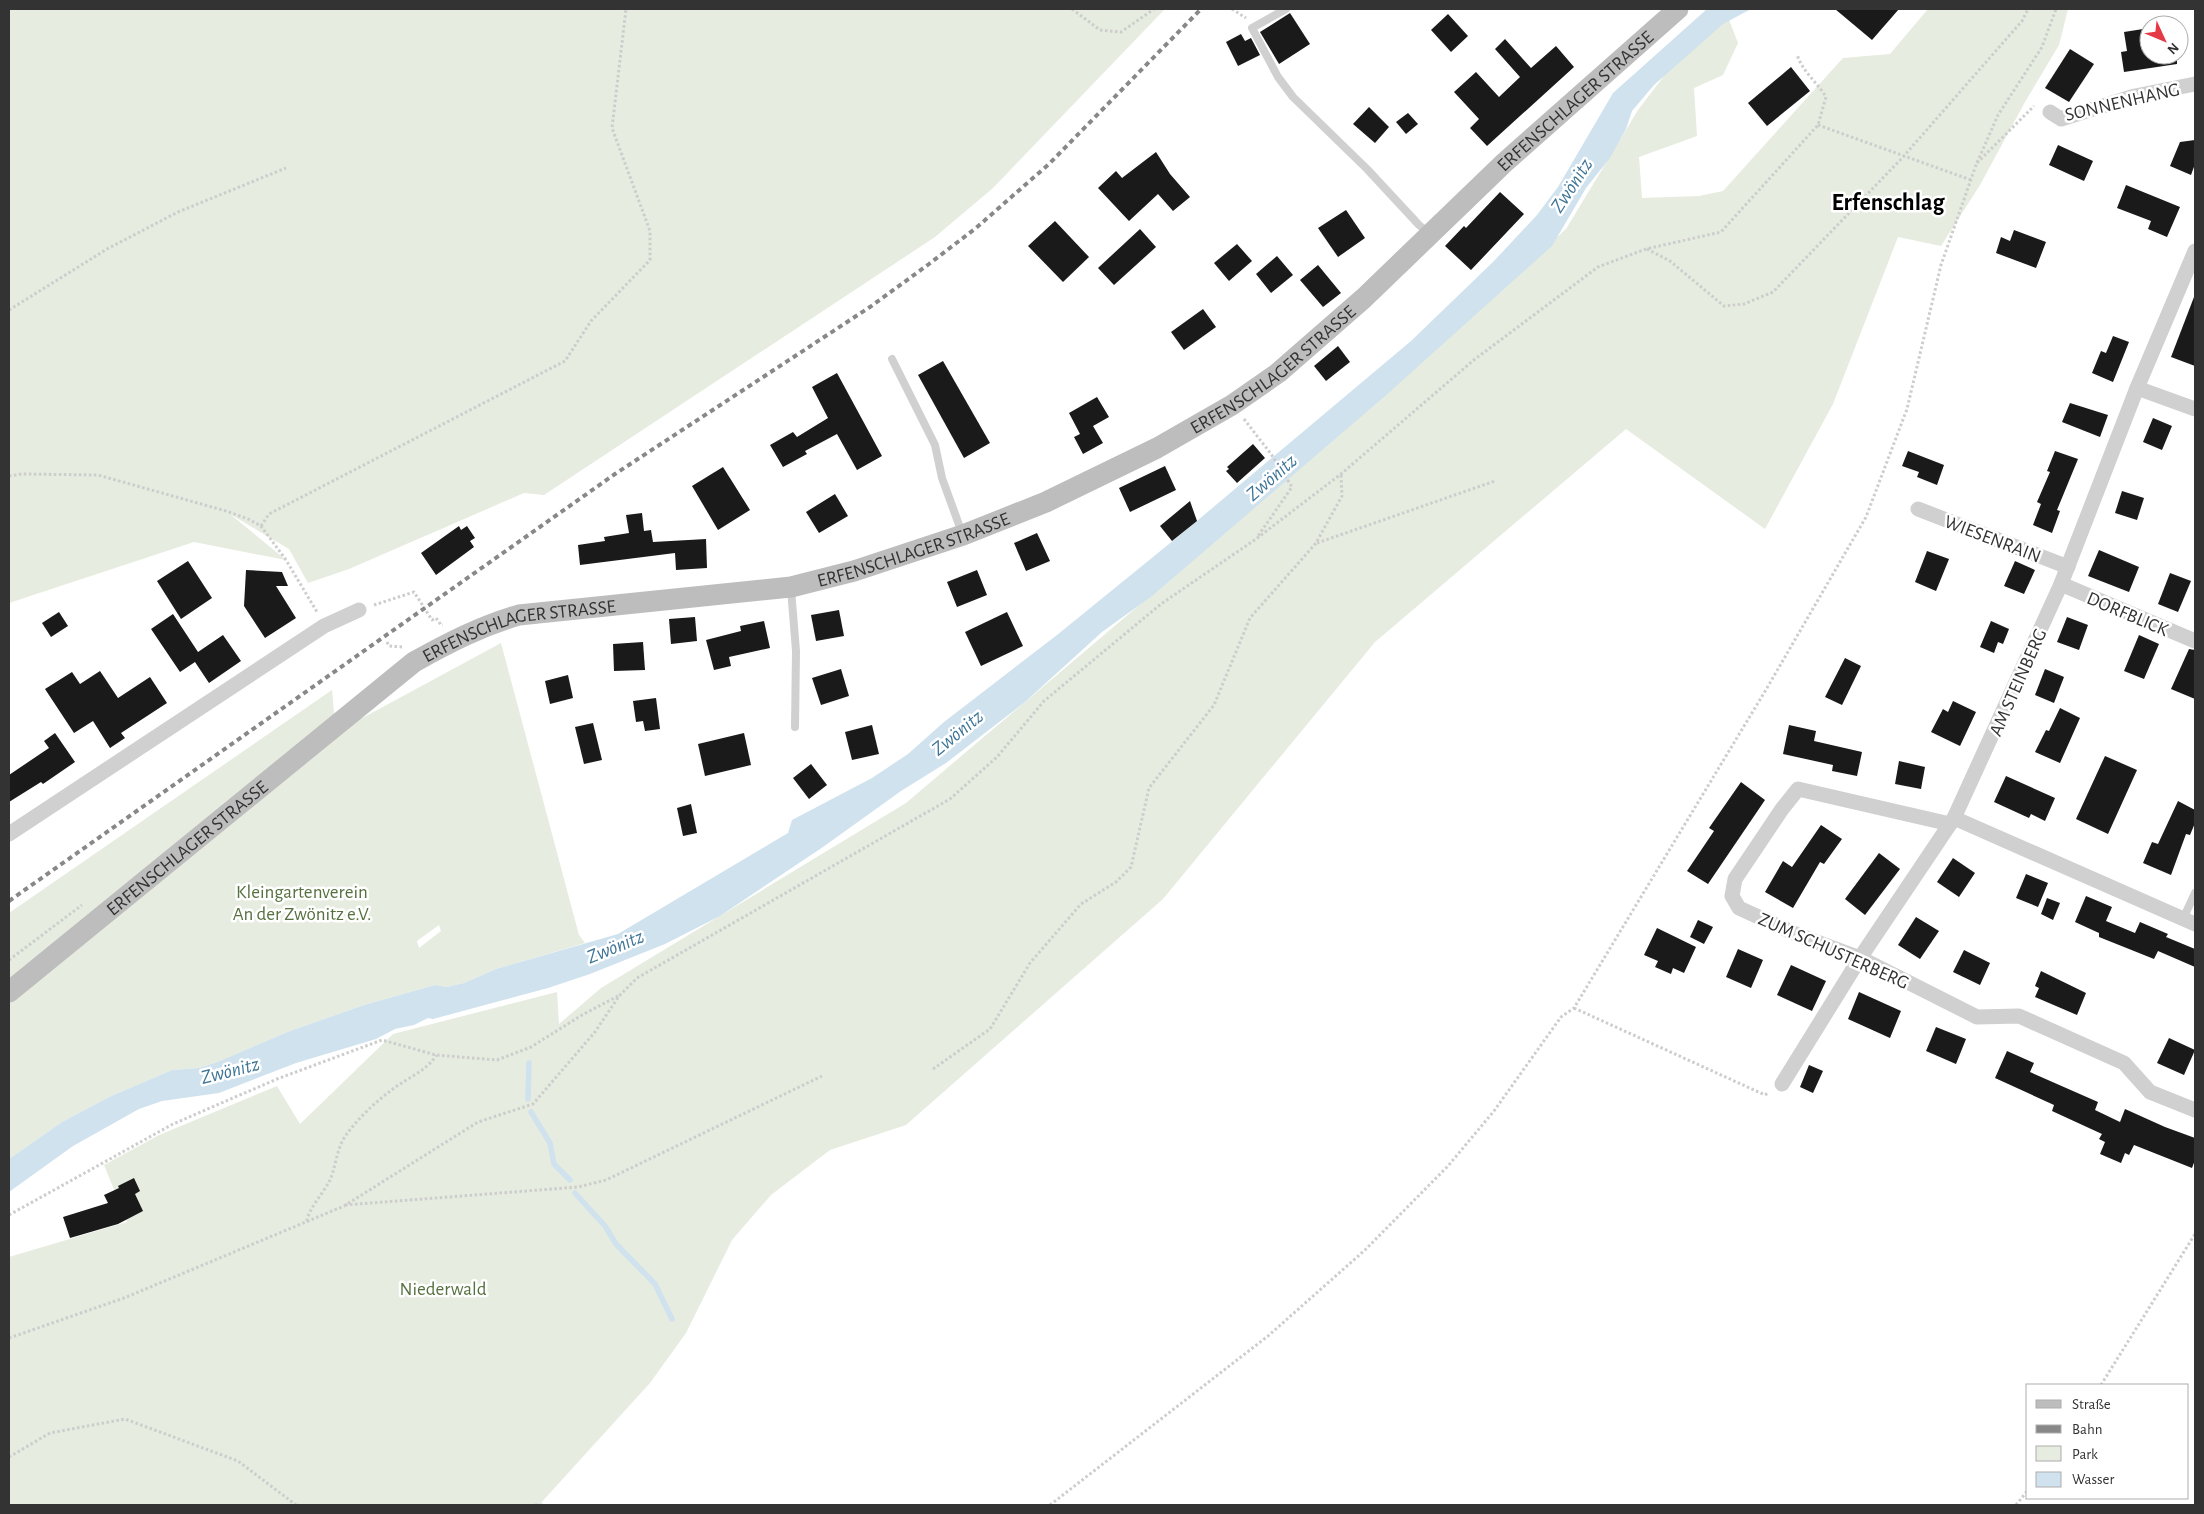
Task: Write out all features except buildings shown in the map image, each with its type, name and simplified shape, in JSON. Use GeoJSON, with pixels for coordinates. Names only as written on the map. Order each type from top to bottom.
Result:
{"type":"FeatureCollection","features":[{"type":"Feature","properties":{"kind":"main road","name":"ERFENSCHLAGER STRASSE"},"geometry":{"type":"LineString","coordinates":[[9,992],[414,662],[447,643],[495,622],[519,616],[791,587],[854,571],[963,535],[1046,502],[1157,448],[1232,405],[1278,372],[1364,298],[1504,164],[1678,9]]}},
{"type":"Feature","properties":{"kind":"street","name":"SONNENHANG"},"geometry":{"type":"LineString","coordinates":[[2050,112],[2061,119],[2135,96],[2195,84]]}},
{"type":"Feature","properties":{"kind":"street","name":"AM STEINBERG"},"geometry":{"type":"LineString","coordinates":[[1782,1084],[1860,958],[1952,821],[2061,584],[2138,388],[2195,251]]}},
{"type":"Feature","properties":{"kind":"street"},"geometry":{"type":"LineString","coordinates":[[2138,388],[2195,409]]}},
{"type":"Feature","properties":{"kind":"street","name":"WIESENRAIN"},"geometry":{"type":"LineString","coordinates":[[1918,509],[2068,566]]}},
{"type":"Feature","properties":{"kind":"street","name":"DORFBLICK"},"geometry":{"type":"LineString","coordinates":[[2061,584],[2195,642]]}},
{"type":"Feature","properties":{"kind":"street"},"geometry":{"type":"LineString","coordinates":[[9,834],[324,626],[359,610]]}},
{"type":"Feature","properties":{"kind":"street","name":"ZUM SCHUSTERBERG"},"geometry":{"type":"LineString","coordinates":[[2189,922],[1952,821],[1798,789],[1782,809],[1735,880],[1732,896],[1739,908],[1798,935],[1860,958],[1977,1017],[2019,1016],[2124,1063],[2150,1092],[2195,1110]]}},
{"type":"Feature","properties":{"kind":"lane"},"geometry":{"type":"LineString","coordinates":[[1286,9],[1252,28],[1278,77],[1293,97],[1367,169],[1418,225],[1430,234]]}},
{"type":"Feature","properties":{"kind":"lane"},"geometry":{"type":"LineString","coordinates":[[892,360],[935,444],[942,478],[963,535]]}},
{"type":"Feature","properties":{"kind":"lane"},"geometry":{"type":"LineString","coordinates":[[791,587],[796,651],[795,727]]}},
{"type":"Feature","properties":{"kind":"lane"},"geometry":{"type":"LineString","coordinates":[[2189,922],[2195,893]]}},
{"type":"Feature","properties":{"kind":"path"},"geometry":{"type":"LineString","coordinates":[[261,526],[269,514],[565,361],[592,321],[650,260],[650,231],[612,128],[626,9]]}},
{"type":"Feature","properties":{"kind":"path"},"geometry":{"type":"LineString","coordinates":[[1072,9],[1100,30],[1121,32],[1154,9]]}},
{"type":"Feature","properties":{"kind":"path"},"geometry":{"type":"LineString","coordinates":[[1646,249],[1670,261],[1724,306],[1744,304],[1773,292],[1903,157],[2022,21],[2028,9]]}},
{"type":"Feature","properties":{"kind":"path"},"geometry":{"type":"LineString","coordinates":[[1050,1505],[1268,1336],[1365,1250],[1448,1166],[1494,1111],[1562,1017],[1574,1008],[1767,688],[1866,517],[1907,409],[1941,265],[1976,165],[1998,114],[2042,47],[2056,9]]}},
{"type":"Feature","properties":{"kind":"path"},"geometry":{"type":"LineString","coordinates":[[9,1338],[124,1298],[344,1206],[478,1122],[533,1104],[595,1032],[619,996],[637,978],[950,798],[998,757],[1044,701],[1161,604],[1256,539],[1341,474],[1475,359],[1598,266],[1646,249],[1721,232],[1818,125],[1826,96],[1800,64],[1797,54]]}},
{"type":"Feature","properties":{"kind":"path"},"geometry":{"type":"LineString","coordinates":[[1976,165],[2036,104],[2050,112]]}},
{"type":"Feature","properties":{"kind":"path"},"geometry":{"type":"LineString","coordinates":[[1818,125],[1971,180]]}},
{"type":"Feature","properties":{"kind":"path"},"geometry":{"type":"LineString","coordinates":[[9,310],[106,249],[178,212],[286,168]]}},
{"type":"Feature","properties":{"kind":"path"},"geometry":{"type":"LineString","coordinates":[[1232,405],[1271,454],[1292,487],[1256,539]]}},
{"type":"Feature","properties":{"kind":"path"},"geometry":{"type":"LineString","coordinates":[[9,476],[22,474],[98,475],[226,511],[261,526],[286,560],[324,626]]}},
{"type":"Feature","properties":{"kind":"path"},"geometry":{"type":"LineString","coordinates":[[933,1069],[990,1029],[1030,963],[1081,904],[1116,882],[1131,867],[1149,788],[1214,705],[1250,618],[1316,543],[1342,496],[1341,474]]}},
{"type":"Feature","properties":{"kind":"path"},"geometry":{"type":"LineString","coordinates":[[1316,543],[1495,481]]}},
{"type":"Feature","properties":{"kind":"path"},"geometry":{"type":"LineString","coordinates":[[359,610],[414,592],[432,620],[436,618],[441,625],[449,622]]}},
{"type":"Feature","properties":{"kind":"path"},"geometry":{"type":"LineString","coordinates":[[387,642],[389,646],[410,647]]}},
{"type":"Feature","properties":{"kind":"path"},"geometry":{"type":"LineString","coordinates":[[9,960],[87,901]]}},
{"type":"Feature","properties":{"kind":"path"},"geometry":{"type":"LineString","coordinates":[[9,1215],[173,1124],[277,1079],[382,1040],[436,1055],[497,1060],[532,1047],[582,1015],[619,996]]}},
{"type":"Feature","properties":{"kind":"path"},"geometry":{"type":"LineString","coordinates":[[1574,1008],[1765,1095],[1782,1084]]}},
{"type":"Feature","properties":{"kind":"path"},"geometry":{"type":"LineString","coordinates":[[307,1221],[308,1212],[319,1201],[331,1178],[344,1137],[386,1093],[405,1079],[432,1064],[436,1055]]}},
{"type":"Feature","properties":{"kind":"path"},"geometry":{"type":"LineString","coordinates":[[344,1206],[578,1187],[606,1180],[822,1076]]}},
{"type":"Feature","properties":{"kind":"path"},"geometry":{"type":"LineString","coordinates":[[2102,1384],[2195,1234]]}},
{"type":"Feature","properties":{"kind":"path"},"geometry":{"type":"LineString","coordinates":[[9,1457],[50,1433],[125,1419],[238,1461],[296,1505]]}},
{"type":"Feature","properties":{"kind":"path"},"geometry":{"type":"LineString","coordinates":[[2016,1505],[2026,1492]]}},
{"type":"Feature","properties":{"kind":"path"},"geometry":{"type":"LineString","coordinates":[[535,1505],[545,1505]]}},
{"type":"Feature","properties":{"kind":"green space"},"geometry":{"type":"Polygon","coordinates":[[[9,9],[1165,9],[993,188],[935,237],[544,495],[524,493],[349,569],[308,583],[289,549],[230,514],[286,560],[194,542],[9,603],[9,9]]]}},
{"type":"Feature","properties":{"kind":"green space","name":"Niederwald"},"geometry":{"type":"Polygon","coordinates":[[[1928,9],[2068,9],[2059,45],[2025,102],[1980,185],[1941,246],[1898,237],[1833,404],[1765,529],[1626,429],[1375,642],[1163,899],[906,1125],[830,1150],[771,1195],[732,1240],[686,1333],[650,1383],[539,1505],[9,1505],[9,1257],[127,1222],[104,1165],[159,1135],[277,1086],[300,1124],[393,1034],[557,992],[559,1024],[601,988],[906,803],[1296,472],[1566,229],[1638,110],[1680,55],[1728,17],[1738,43],[1723,75],[1694,88],[1697,136],[1639,157],[1642,198],[1699,196],[1723,191],[1843,58],[1890,54],[1928,9]]]}},
{"type":"Feature","properties":{"kind":"green space","name":"Kleingartenverein An der Zwönitz e.V."},"geometry":{"type":"Polygon","coordinates":[[[501,643],[579,935],[585,943],[496,969],[464,983],[447,987],[435,985],[364,1005],[290,1031],[199,1068],[172,1070],[109,1097],[62,1122],[9,1159],[9,913],[332,690],[334,713],[355,722],[501,643]],[[439,925],[417,941],[419,948],[441,931],[439,925]]]}},
{"type":"Feature","properties":{"kind":"water","name":"Zwönitz"},"geometry":{"type":"Polygon","coordinates":[[[1707,9],[1751,9],[1723,24],[1654,85],[1632,111],[1626,129],[1610,158],[1586,188],[1552,246],[1384,397],[1152,596],[1102,632],[1025,702],[946,763],[901,791],[823,847],[720,916],[665,944],[590,974],[548,988],[433,1019],[428,1018],[414,1025],[395,1029],[376,1039],[296,1063],[219,1093],[162,1101],[139,1109],[73,1146],[9,1192],[9,1159],[62,1122],[109,1097],[172,1070],[199,1068],[217,1062],[290,1031],[364,1005],[435,985],[447,987],[464,983],[496,969],[618,934],[788,833],[792,820],[872,778],[908,754],[944,722],[1057,635],[1185,531],[1411,341],[1494,261],[1537,215],[1558,187],[1613,93],[1707,9]]]}},
{"type":"Feature","properties":{"kind":"waterway"},"geometry":{"type":"LineString","coordinates":[[528,1099],[529,1063]]}},
{"type":"Feature","properties":{"kind":"waterway"},"geometry":{"type":"LineString","coordinates":[[531,1112],[550,1143],[554,1164],[570,1180]]}},
{"type":"Feature","properties":{"kind":"waterway"},"geometry":{"type":"LineString","coordinates":[[575,1193],[605,1226],[616,1244],[655,1284],[672,1319]]}},
{"type":"Feature","properties":{"kind":"railway"},"geometry":{"type":"LineString","coordinates":[[9,901],[615,474],[870,307],[929,264],[976,228],[1049,164],[1201,9]]}},
{"type":"Feature","properties":{"kind":"district","name":"Erfenschlag"},"geometry":{"type":"Point","coordinates":[1888,202]}}]}
